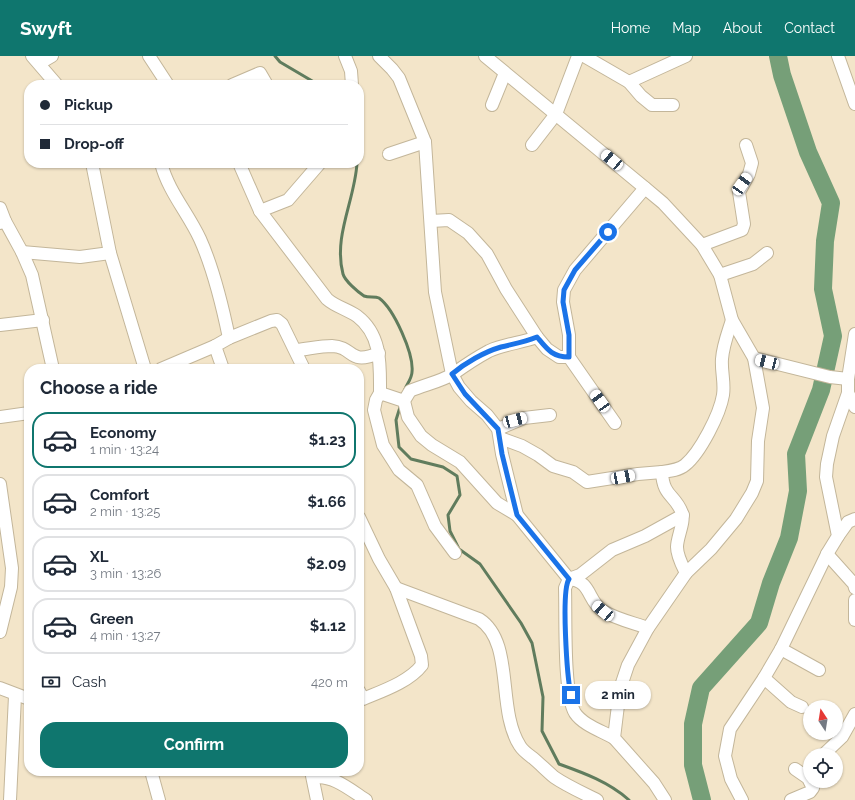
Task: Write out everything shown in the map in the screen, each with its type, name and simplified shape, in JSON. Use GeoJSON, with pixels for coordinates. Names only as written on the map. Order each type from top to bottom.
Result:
{"type":"FeatureCollection","features":[{"type":"Feature","properties":{"kind":"street"},"geometry":{"type":"LineString","coordinates":[[52,56],[36,59],[53,80]]}},
{"type":"Feature","properties":{"kind":"street"},"geometry":{"type":"LineString","coordinates":[[345,56],[351,71],[352,80]]}},
{"type":"Feature","properties":{"kind":"street"},"geometry":{"type":"LineString","coordinates":[[379,56],[399,78],[425,142],[435,292],[452,374],[459,387],[500,433],[554,466],[573,472],[587,482],[662,472],[680,468],[686,464],[700,446],[711,426],[723,395],[724,381],[722,360],[725,342],[732,320]]}},
{"type":"Feature","properties":{"kind":"street"},"geometry":{"type":"LineString","coordinates":[[532,145],[556,114],[578,56]]}},
{"type":"Feature","properties":{"kind":"street"},"geometry":{"type":"LineString","coordinates":[[584,56],[629,82],[641,96],[652,105],[673,106]]}},
{"type":"Feature","properties":{"kind":"street"},"geometry":{"type":"LineString","coordinates":[[629,82],[686,56]]}},
{"type":"Feature","properties":{"kind":"street"},"geometry":{"type":"LineString","coordinates":[[838,56],[855,104]]}},
{"type":"Feature","properties":{"kind":"street"},"geometry":{"type":"LineString","coordinates":[[487,57],[663,203],[702,246],[720,276],[732,320],[754,358],[763,408],[758,441],[757,481],[752,493],[736,519],[711,548],[686,573],[648,628],[626,671],[620,689],[614,738]]}},
{"type":"Feature","properties":{"kind":"street"},"geometry":{"type":"LineString","coordinates":[[154,58],[165,80]]}},
{"type":"Feature","properties":{"kind":"street"},"geometry":{"type":"LineString","coordinates":[[492,105],[505,73]]}},
{"type":"Feature","properties":{"kind":"street"},"geometry":{"type":"LineString","coordinates":[[245,80],[260,74],[264,80]]}},
{"type":"Feature","properties":{"kind":"street"},"geometry":{"type":"LineString","coordinates":[[389,154],[425,142]]}},
{"type":"Feature","properties":{"kind":"street"},"geometry":{"type":"LineString","coordinates":[[702,246],[742,230],[744,224],[739,192],[749,174],[752,163],[746,145]]}},
{"type":"Feature","properties":{"kind":"street"},"geometry":{"type":"LineString","coordinates":[[93,168],[110,253],[143,364]]}},
{"type":"Feature","properties":{"kind":"street"},"geometry":{"type":"LineString","coordinates":[[163,168],[169,186],[200,239],[219,294],[229,338]]}},
{"type":"Feature","properties":{"kind":"street"},"geometry":{"type":"LineString","coordinates":[[241,168],[260,211],[327,299],[335,306],[355,315],[372,331],[379,353],[386,395]]}},
{"type":"Feature","properties":{"kind":"street"},"geometry":{"type":"LineString","coordinates":[[260,211],[288,200],[316,168]]}},
{"type":"Feature","properties":{"kind":"street"},"geometry":{"type":"LineString","coordinates":[[615,423],[569,357],[569,335],[563,302],[564,290],[575,270],[645,188]]}},
{"type":"Feature","properties":{"kind":"street"},"geometry":{"type":"LineString","coordinates":[[0,208],[3,222],[22,252],[32,275],[52,364]]}},
{"type":"Feature","properties":{"kind":"street"},"geometry":{"type":"LineString","coordinates":[[431,221],[449,220],[468,232],[487,254],[509,295],[537,337],[547,349],[559,357],[569,357]]}},
{"type":"Feature","properties":{"kind":"street"},"geometry":{"type":"LineString","coordinates":[[22,252],[80,257],[110,253]]}},
{"type":"Feature","properties":{"kind":"street"},"geometry":{"type":"LineString","coordinates":[[720,276],[753,264],[767,253]]}},
{"type":"Feature","properties":{"kind":"street"},"geometry":{"type":"LineString","coordinates":[[0,324],[43,320]]}},
{"type":"Feature","properties":{"kind":"street"},"geometry":{"type":"LineString","coordinates":[[173,364],[215,346],[229,338],[277,320],[282,324],[297,350],[302,364]]}},
{"type":"Feature","properties":{"kind":"street"},"geometry":{"type":"LineString","coordinates":[[838,536],[827,484],[827,464],[833,436],[848,393],[848,379],[855,334]]}},
{"type":"Feature","properties":{"kind":"street"},"geometry":{"type":"LineString","coordinates":[[537,337],[490,351],[459,368],[452,374],[419,389],[410,391],[404,401],[408,417],[421,436],[432,445],[460,462],[497,503],[517,515],[569,579],[579,580],[588,589],[594,604],[603,611],[648,628]]}},
{"type":"Feature","properties":{"kind":"street"},"geometry":{"type":"LineString","coordinates":[[215,346],[221,364]]}},
{"type":"Feature","properties":{"kind":"street"},"geometry":{"type":"LineString","coordinates":[[297,350],[332,346],[344,349],[360,358],[368,358],[379,353]]}},
{"type":"Feature","properties":{"kind":"street"},"geometry":{"type":"LineString","coordinates":[[754,358],[825,376],[848,379]]}},
{"type":"Feature","properties":{"kind":"street"},"geometry":{"type":"LineString","coordinates":[[848,393],[855,407]]}},
{"type":"Feature","properties":{"kind":"street"},"geometry":{"type":"LineString","coordinates":[[404,401],[386,395],[376,400],[374,410],[383,445],[399,470],[417,486],[435,526],[455,553]]}},
{"type":"Feature","properties":{"kind":"street"},"geometry":{"type":"LineString","coordinates":[[0,417],[24,414]]}},
{"type":"Feature","properties":{"kind":"street"},"geometry":{"type":"LineString","coordinates":[[500,433],[524,418],[550,415]]}},
{"type":"Feature","properties":{"kind":"street"},"geometry":{"type":"LineString","coordinates":[[500,433],[502,454],[517,515]]}},
{"type":"Feature","properties":{"kind":"street"},"geometry":{"type":"LineString","coordinates":[[662,472],[664,488],[677,503],[683,515],[677,546],[678,555],[686,573]]}},
{"type":"Feature","properties":{"kind":"street"},"geometry":{"type":"LineString","coordinates":[[0,484],[12,568],[11,587],[0,632]]}},
{"type":"Feature","properties":{"kind":"street"},"geometry":{"type":"LineString","coordinates":[[665,800],[654,783],[614,738],[584,722],[575,713],[572,704],[566,649],[565,588],[569,579],[580,575],[612,550],[645,536],[683,515]]}},
{"type":"Feature","properties":{"kind":"street"},"geometry":{"type":"LineString","coordinates":[[742,800],[731,779],[725,756],[726,742],[730,729],[764,678],[781,649],[827,554],[848,522],[855,519]]}},
{"type":"Feature","properties":{"kind":"street"},"geometry":{"type":"LineString","coordinates":[[364,528],[379,559],[396,588],[421,656],[422,665],[418,671],[390,687],[364,696]]}},
{"type":"Feature","properties":{"kind":"street"},"geometry":{"type":"LineString","coordinates":[[827,554],[854,584],[855,588]]}},
{"type":"Feature","properties":{"kind":"street"},"geometry":{"type":"LineString","coordinates":[[396,588],[486,623],[494,634],[500,650],[507,712],[512,731],[521,747],[554,777],[597,800]]}},
{"type":"Feature","properties":{"kind":"street"},"geometry":{"type":"LineString","coordinates":[[855,600],[855,620]]}},
{"type":"Feature","properties":{"kind":"street"},"geometry":{"type":"LineString","coordinates":[[781,649],[819,670]]}},
{"type":"Feature","properties":{"kind":"street"},"geometry":{"type":"LineString","coordinates":[[764,678],[791,702],[802,706]]}},
{"type":"Feature","properties":{"kind":"street"},"geometry":{"type":"LineString","coordinates":[[0,688],[16,696],[24,698]]}},
{"type":"Feature","properties":{"kind":"street"},"geometry":{"type":"LineString","coordinates":[[10,800],[16,696]]}},
{"type":"Feature","properties":{"kind":"street"},"geometry":{"type":"LineString","coordinates":[[830,748],[842,737],[855,714]]}},
{"type":"Feature","properties":{"kind":"street"},"geometry":{"type":"LineString","coordinates":[[791,800],[810,792],[813,788],[808,778],[795,769]]}},
{"type":"Feature","properties":{"kind":"street"},"geometry":{"type":"LineString","coordinates":[[152,776],[159,800]]}},
{"type":"Feature","properties":{"kind":"street"},"geometry":{"type":"LineString","coordinates":[[312,776],[315,798]]}},
{"type":"Feature","properties":{"kind":"street"},"geometry":{"type":"LineString","coordinates":[[321,776],[332,780],[366,800]]}},
{"type":"Feature","properties":{"kind":"waterway"},"geometry":{"type":"LineString","coordinates":[[275,56],[280,62],[311,80]]}},
{"type":"Feature","properties":{"kind":"waterway"},"geometry":{"type":"LineString","coordinates":[[702,800],[693,765],[693,724],[701,688],[759,623],[771,583],[789,538],[798,491],[796,454],[821,390],[833,336],[823,289],[825,241],[831,203],[808,152],[782,75],[778,56]]}},
{"type":"Feature","properties":{"kind":"waterway"},"geometry":{"type":"LineString","coordinates":[[356,168],[341,246],[343,274],[349,283],[364,296],[379,298],[397,322],[410,354],[412,364],[411,376],[405,389]]}},
{"type":"Feature","properties":{"kind":"waterway"},"geometry":{"type":"LineString","coordinates":[[401,404],[396,420],[399,447],[411,459],[443,467],[457,476],[460,495],[448,515],[450,531],[459,549],[480,564],[521,623],[532,643],[543,697],[542,731],[559,764],[605,783],[629,800]]}},
{"type":"Feature","properties":{"kind":"route"},"geometry":{"type":"LineString","coordinates":[[571,695],[566,649],[565,588],[569,579],[517,515],[502,454],[498,429],[487,415],[471,401],[459,387],[452,374],[459,368],[490,351],[537,337],[547,349],[559,357],[569,357],[569,335],[563,302],[564,290],[575,270],[608,232]]}}]}
